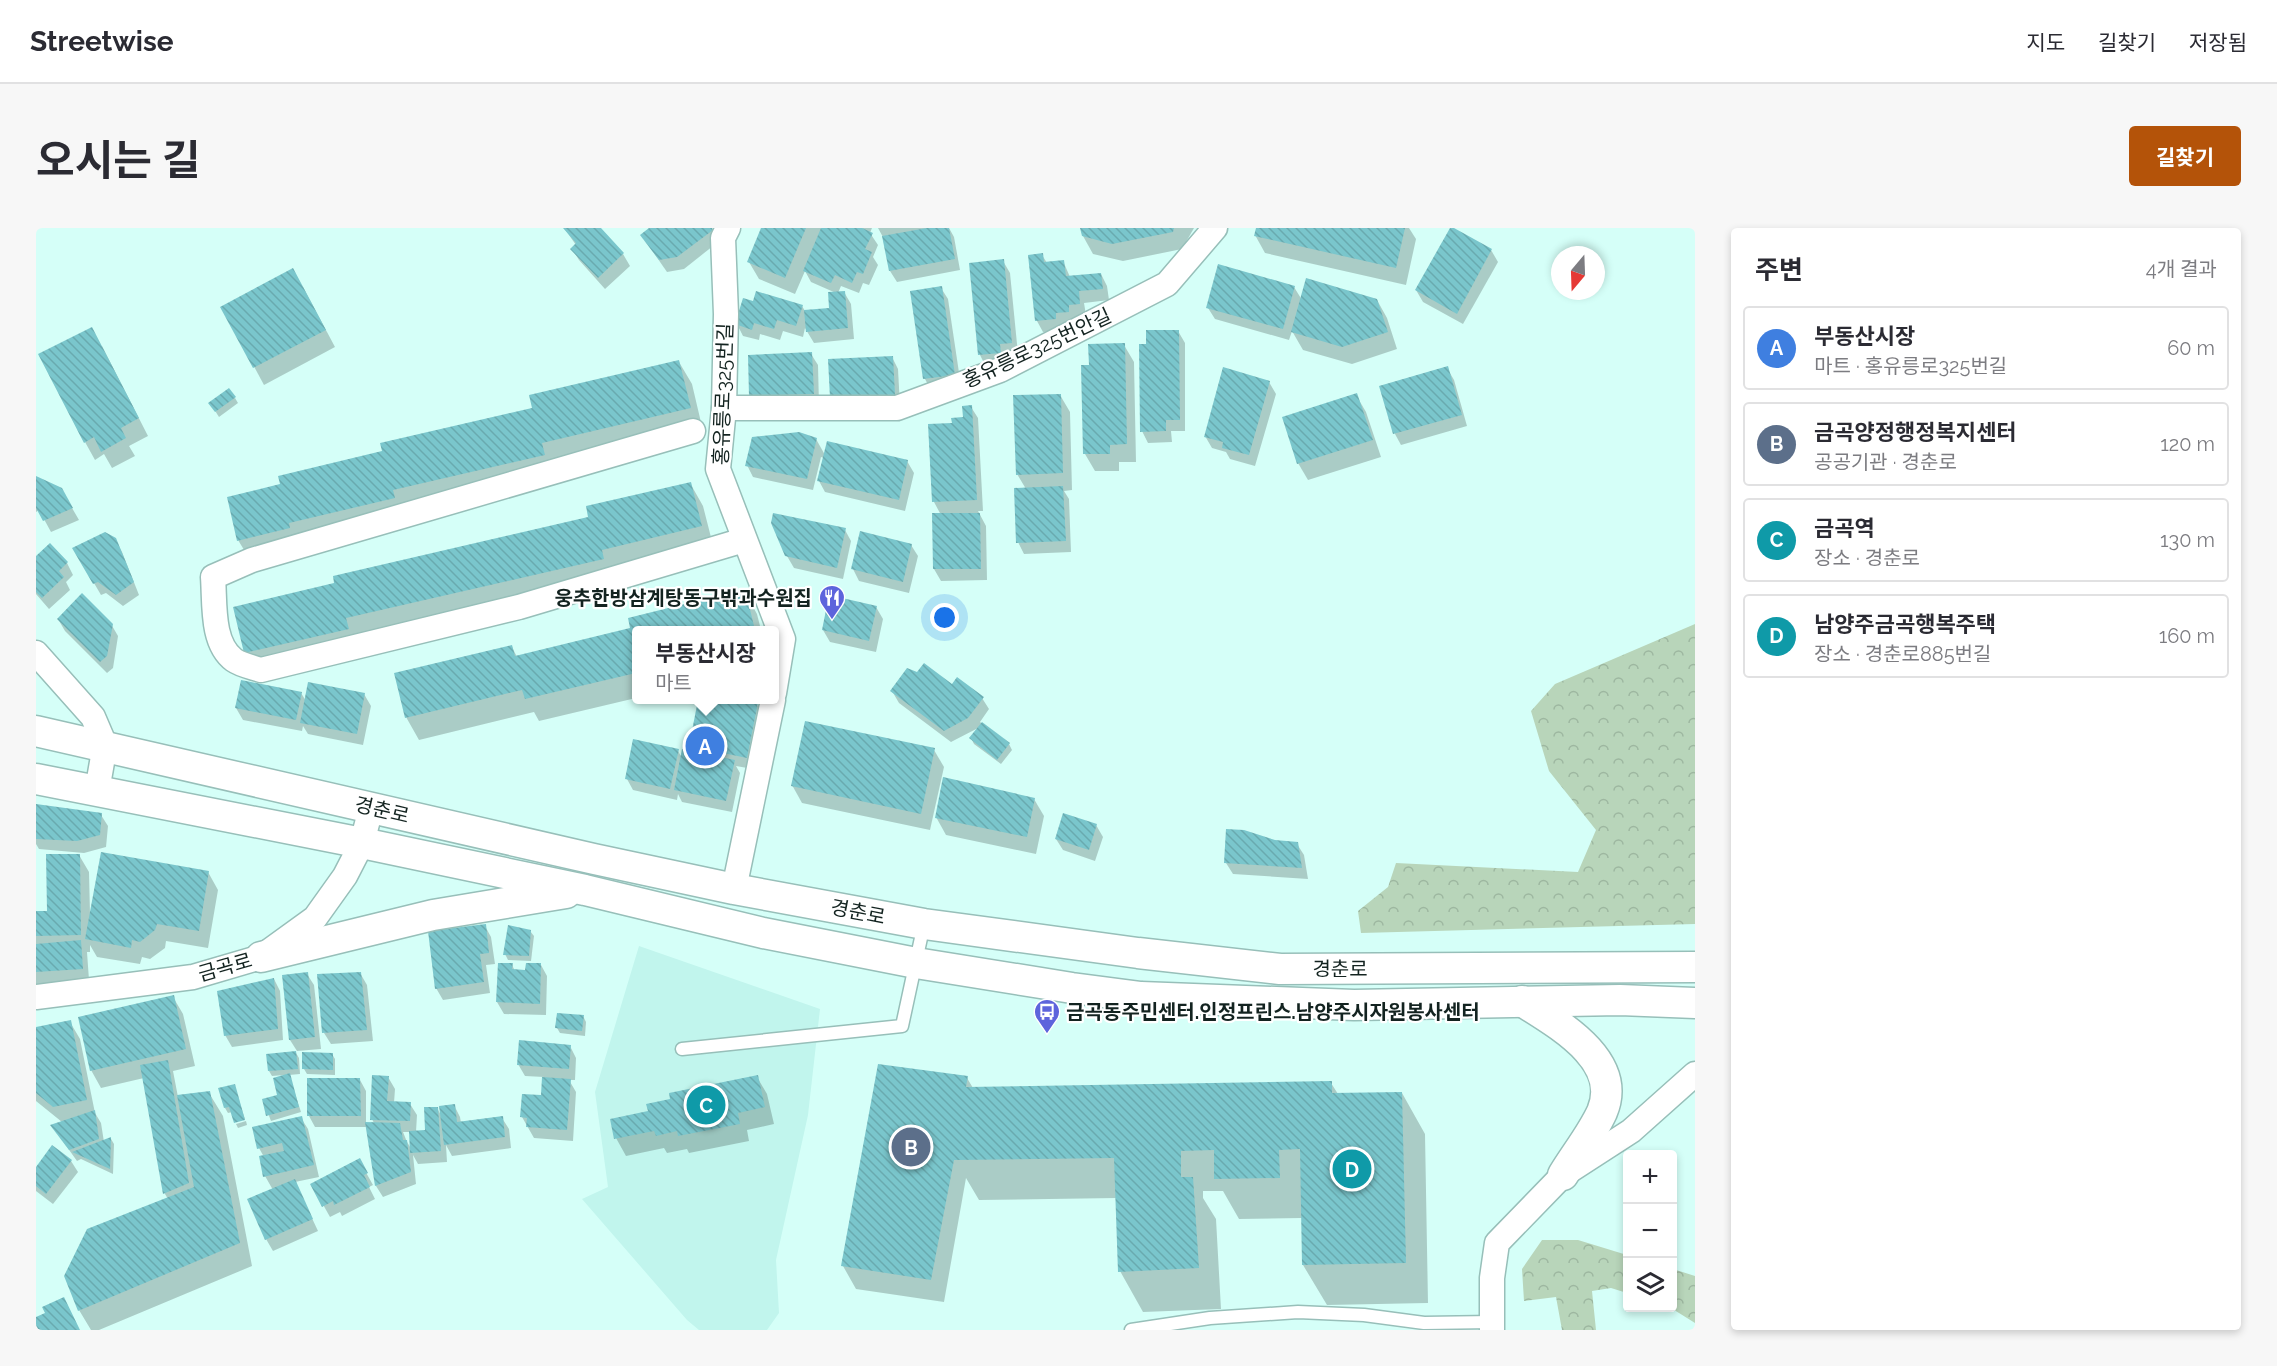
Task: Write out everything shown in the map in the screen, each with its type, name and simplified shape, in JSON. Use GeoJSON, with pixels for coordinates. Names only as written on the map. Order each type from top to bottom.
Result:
{"type":"FeatureCollection","features":[{"type":"Feature","properties":{"kind":"street","name":"홍유릉로325번길"},"geometry":{"type":"LineString","coordinates":[[728,228],[723,238],[726,314],[724,408],[718,469],[778,626]]}},
{"type":"Feature","properties":{"kind":"street","name":"홍유릉로325번안길"},"geometry":{"type":"LineString","coordinates":[[724,408],[897,408],[949,389],[1000,370],[1167,284],[1215,228]]}},
{"type":"Feature","properties":{"kind":"street"},"geometry":{"type":"LineString","coordinates":[[693,432],[252,560],[213,577],[215,614],[222,648],[235,661],[261,670],[519,607],[744,540]]}},
{"type":"Feature","properties":{"kind":"street","name":"홍유릉로325번길"},"geometry":{"type":"LineString","coordinates":[[779,629],[783,639],[779,663]]}},
{"type":"Feature","properties":{"kind":"street"},"geometry":{"type":"LineString","coordinates":[[36,653],[93,717],[105,746],[97,791]]}},
{"type":"Feature","properties":{"kind":"street"},"geometry":{"type":"LineString","coordinates":[[734,889],[772,704]]}},
{"type":"Feature","properties":{"kind":"street","name":"경춘로"},"geometry":{"type":"LineString","coordinates":[[36,731],[734,889],[924,924],[1138,953],[1280,969],[1695,967]]}},
{"type":"Feature","properties":{"kind":"street","name":"경춘로"},"geometry":{"type":"LineString","coordinates":[[36,779],[362,843],[585,890],[764,933],[916,963],[1072,988],[1141,997],[1354,1005],[1620,1000],[1695,1004]]}},
{"type":"Feature","properties":{"kind":"street","name":"금곡로"},"geometry":{"type":"LineString","coordinates":[[36,998],[193,977],[261,957],[315,918],[345,876],[362,843],[371,808]]}},
{"type":"Feature","properties":{"kind":"street"},"geometry":{"type":"LineString","coordinates":[[261,957],[433,915],[585,890]]}},
{"type":"Feature","properties":{"kind":"street"},"geometry":{"type":"LineString","coordinates":[[1492,1326],[1492,1278],[1497,1243],[1563,1175],[1602,1111],[1607,1089],[1603,1068],[1564,1029],[1522,1001]]}},
{"type":"Feature","properties":{"kind":"street"},"geometry":{"type":"LineString","coordinates":[[1563,1175],[1631,1131],[1695,1074]]}},
{"type":"Feature","properties":{"kind":"lane"},"geometry":{"type":"LineString","coordinates":[[682,1049],[902,1026],[924,924]]}},
{"type":"Feature","properties":{"kind":"lane"},"geometry":{"type":"LineString","coordinates":[[1131,1330],[1210,1318],[1298,1312],[1364,1315],[1424,1323],[1492,1326]]}},
{"type":"Feature","properties":{"kind":"shaded area"},"geometry":{"type":"Polygon","coordinates":[[[639,946],[820,1009],[808,1115],[776,1260],[779,1313],[767,1330],[699,1330],[687,1320],[582,1199],[608,1187],[595,1092],[639,946]]]}},
{"type":"Feature","properties":{"kind":"green space"},"geometry":{"type":"Polygon","coordinates":[[[1695,624],[1695,924],[1361,933],[1358,911],[1388,887],[1396,863],[1578,872],[1596,830],[1549,771],[1531,711],[1555,684],[1695,624]]]}},
{"type":"Feature","properties":{"kind":"green space"},"geometry":{"type":"Polygon","coordinates":[[[1542,1240],[1578,1240],[1623,1254],[1623,1292],[1611,1288],[1592,1291],[1596,1330],[1562,1330],[1556,1297],[1524,1301],[1522,1269],[1542,1240]]]}},
{"type":"Feature","properties":{"kind":"green space"},"geometry":{"type":"Polygon","coordinates":[[[1677,1270],[1695,1276],[1695,1323],[1677,1312],[1677,1270]]]}},
{"type":"Feature","properties":{"kind":"building"},"geometry":{"type":"Polygon","coordinates":[[[563,228],[601,228],[624,253],[598,278],[570,249],[576,243],[563,228]]]}},
{"type":"Feature","properties":{"kind":"building"},"geometry":{"type":"Polygon","coordinates":[[[649,228],[712,228],[713,230],[677,257],[659,260],[640,235],[649,228]]]}},
{"type":"Feature","properties":{"kind":"building"},"geometry":{"type":"Polygon","coordinates":[[[761,228],[806,228],[785,278],[747,262],[761,228]]]}},
{"type":"Feature","properties":{"kind":"building"},"geometry":{"type":"Polygon","coordinates":[[[821,228],[862,228],[873,233],[865,249],[872,252],[863,274],[857,272],[852,283],[835,275],[831,283],[803,271],[821,228]]]}},
{"type":"Feature","properties":{"kind":"building"},"geometry":{"type":"Polygon","coordinates":[[[927,228],[949,228],[955,259],[889,271],[882,236],[927,228]]]}},
{"type":"Feature","properties":{"kind":"building"},"geometry":{"type":"Polygon","coordinates":[[[1080,228],[1174,228],[1173,232],[1112,244],[1082,236],[1080,228]]]}},
{"type":"Feature","properties":{"kind":"building"},"geometry":{"type":"Polygon","coordinates":[[[1256,228],[1405,228],[1396,268],[1254,236],[1256,228]]]}},
{"type":"Feature","properties":{"kind":"building"},"geometry":{"type":"Polygon","coordinates":[[[1450,228],[1492,249],[1457,314],[1415,290],[1450,228]]]}},
{"type":"Feature","properties":{"kind":"building"},"geometry":{"type":"Polygon","coordinates":[[[1043,253],[1044,262],[1064,260],[1066,276],[1101,273],[1103,289],[1079,291],[1080,304],[1069,305],[1069,312],[1056,313],[1056,319],[1035,321],[1028,255],[1043,253]]]}},
{"type":"Feature","properties":{"kind":"building"},"geometry":{"type":"Polygon","coordinates":[[[1004,259],[1012,343],[1000,344],[1001,353],[978,355],[969,263],[1004,259]]]}},
{"type":"Feature","properties":{"kind":"building"},"geometry":{"type":"Polygon","coordinates":[[[1218,264],[1295,286],[1283,329],[1206,308],[1218,264]]]}},
{"type":"Feature","properties":{"kind":"building"},"geometry":{"type":"Polygon","coordinates":[[[293,268],[326,330],[253,368],[220,307],[293,268]]]}},
{"type":"Feature","properties":{"kind":"building"},"geometry":{"type":"Polygon","coordinates":[[[1306,278],[1377,299],[1388,332],[1342,347],[1291,332],[1306,278]]]}},
{"type":"Feature","properties":{"kind":"building"},"geometry":{"type":"Polygon","coordinates":[[[942,286],[955,375],[923,379],[910,291],[942,286]]]}},
{"type":"Feature","properties":{"kind":"building"},"geometry":{"type":"Polygon","coordinates":[[[756,291],[803,305],[796,326],[777,320],[774,329],[754,323],[752,330],[735,324],[743,298],[753,301],[756,291]]]}},
{"type":"Feature","properties":{"kind":"building"},"geometry":{"type":"Polygon","coordinates":[[[845,291],[848,328],[806,332],[804,310],[829,308],[828,292],[845,291]]]}},
{"type":"Feature","properties":{"kind":"building"},"geometry":{"type":"Polygon","coordinates":[[[92,327],[139,418],[121,428],[126,438],[101,452],[94,437],[84,443],[38,354],[92,327]]]}},
{"type":"Feature","properties":{"kind":"building"},"geometry":{"type":"Polygon","coordinates":[[[1146,330],[1179,330],[1180,420],[1166,420],[1166,431],[1140,432],[1139,344],[1146,344],[1146,330]]]}},
{"type":"Feature","properties":{"kind":"building"},"geometry":{"type":"Polygon","coordinates":[[[1125,343],[1127,444],[1110,445],[1110,454],[1083,454],[1081,365],[1089,365],[1088,344],[1125,343]]]}},
{"type":"Feature","properties":{"kind":"building"},"geometry":{"type":"Polygon","coordinates":[[[812,352],[814,394],[749,396],[748,355],[812,352]]]}},
{"type":"Feature","properties":{"kind":"building"},"geometry":{"type":"Polygon","coordinates":[[[893,356],[895,395],[830,398],[828,359],[893,356]]]}},
{"type":"Feature","properties":{"kind":"building"},"geometry":{"type":"Polygon","coordinates":[[[679,360],[691,408],[542,443],[545,455],[393,490],[395,498],[289,523],[290,528],[237,541],[227,497],[280,484],[278,476],[382,451],[380,443],[532,408],[529,395],[679,360]]]}},
{"type":"Feature","properties":{"kind":"building"},"geometry":{"type":"Polygon","coordinates":[[[1448,366],[1462,415],[1393,434],[1379,386],[1448,366]]]}},
{"type":"Feature","properties":{"kind":"building"},"geometry":{"type":"Polygon","coordinates":[[[1223,367],[1270,381],[1249,455],[1222,448],[1223,442],[1204,437],[1223,367]]]}},
{"type":"Feature","properties":{"kind":"building"},"geometry":{"type":"Polygon","coordinates":[[[229,388],[236,397],[215,412],[208,403],[229,388]]]}},
{"type":"Feature","properties":{"kind":"building"},"geometry":{"type":"Polygon","coordinates":[[[1357,393],[1373,440],[1297,464],[1282,417],[1357,393]]]}},
{"type":"Feature","properties":{"kind":"building"},"geometry":{"type":"Polygon","coordinates":[[[1061,394],[1063,473],[1016,475],[1013,395],[1061,394]]]}},
{"type":"Feature","properties":{"kind":"building"},"geometry":{"type":"Polygon","coordinates":[[[972,405],[977,500],[932,502],[928,424],[952,423],[951,418],[963,417],[962,406],[972,405]]]}},
{"type":"Feature","properties":{"kind":"building"},"geometry":{"type":"Polygon","coordinates":[[[799,432],[817,438],[807,479],[745,466],[752,437],[799,432]]]}},
{"type":"Feature","properties":{"kind":"building"},"geometry":{"type":"Polygon","coordinates":[[[827,441],[908,460],[899,500],[817,481],[827,441]]]}},
{"type":"Feature","properties":{"kind":"building"},"geometry":{"type":"Polygon","coordinates":[[[36,476],[62,488],[73,508],[43,521],[36,508],[36,476]]]}},
{"type":"Feature","properties":{"kind":"building"},"geometry":{"type":"Polygon","coordinates":[[[691,482],[702,526],[602,550],[604,559],[346,618],[349,629],[244,653],[233,607],[334,583],[333,576],[588,517],[586,506],[691,482]]]}},
{"type":"Feature","properties":{"kind":"building"},"geometry":{"type":"Polygon","coordinates":[[[1063,486],[1066,541],[1016,543],[1014,488],[1063,486]]]}},
{"type":"Feature","properties":{"kind":"building"},"geometry":{"type":"Polygon","coordinates":[[[773,513],[846,528],[837,568],[785,556],[771,523],[773,513]]]}},
{"type":"Feature","properties":{"kind":"building"},"geometry":{"type":"Polygon","coordinates":[[[932,513],[980,513],[981,569],[933,569],[932,513]]]}},
{"type":"Feature","properties":{"kind":"building"},"geometry":{"type":"Polygon","coordinates":[[[860,531],[912,544],[903,582],[851,569],[860,531]]]}},
{"type":"Feature","properties":{"kind":"building"},"geometry":{"type":"Polygon","coordinates":[[[105,532],[116,538],[134,582],[116,595],[98,582],[93,584],[72,548],[105,532]]]}},
{"type":"Feature","properties":{"kind":"building"},"geometry":{"type":"Polygon","coordinates":[[[50,543],[68,562],[59,571],[64,577],[42,598],[36,592],[36,556],[50,543]]]}},
{"type":"Feature","properties":{"kind":"building"},"geometry":{"type":"Polygon","coordinates":[[[745,589],[754,626],[632,626],[632,674],[525,699],[522,690],[405,718],[394,673],[512,645],[515,656],[630,628],[628,618],[745,589]]]}},
{"type":"Feature","properties":{"kind":"building"},"geometry":{"type":"Polygon","coordinates":[[[82,593],[113,624],[107,656],[100,662],[57,619],[82,593]]]}},
{"type":"Feature","properties":{"kind":"building"},"geometry":{"type":"Polygon","coordinates":[[[829,595],[877,606],[869,641],[822,630],[829,595]]]}},
{"type":"Feature","properties":{"kind":"building"},"geometry":{"type":"Polygon","coordinates":[[[924,663],[952,684],[957,677],[984,697],[968,718],[944,731],[890,691],[907,668],[917,672],[924,663]]]}},
{"type":"Feature","properties":{"kind":"building"},"geometry":{"type":"Polygon","coordinates":[[[241,680],[302,692],[296,720],[235,708],[241,680]]]}},
{"type":"Feature","properties":{"kind":"building"},"geometry":{"type":"Polygon","coordinates":[[[308,682],[365,693],[357,734],[300,723],[308,682]]]}},
{"type":"Feature","properties":{"kind":"building"},"geometry":{"type":"Polygon","coordinates":[[[697,704],[758,704],[747,758],[689,746],[697,704]]]}},
{"type":"Feature","properties":{"kind":"building"},"geometry":{"type":"Polygon","coordinates":[[[805,721],[935,748],[921,814],[791,786],[805,721]]]}},
{"type":"Feature","properties":{"kind":"building"},"geometry":{"type":"Polygon","coordinates":[[[982,722],[1010,743],[997,760],[969,738],[982,722]]]}},
{"type":"Feature","properties":{"kind":"building"},"geometry":{"type":"Polygon","coordinates":[[[633,739],[679,749],[670,789],[625,779],[633,739]]]}},
{"type":"Feature","properties":{"kind":"building"},"geometry":{"type":"Polygon","coordinates":[[[682,749],[735,760],[726,801],[674,790],[682,749]]]}},
{"type":"Feature","properties":{"kind":"building"},"geometry":{"type":"Polygon","coordinates":[[[943,777],[1035,798],[1027,837],[935,818],[943,777]]]}},
{"type":"Feature","properties":{"kind":"building"},"geometry":{"type":"Polygon","coordinates":[[[36,804],[102,813],[100,835],[77,841],[36,839],[36,804]]]}},
{"type":"Feature","properties":{"kind":"building"},"geometry":{"type":"Polygon","coordinates":[[[1063,813],[1097,824],[1089,850],[1055,839],[1063,813]]]}},
{"type":"Feature","properties":{"kind":"building"},"geometry":{"type":"Polygon","coordinates":[[[1226,829],[1244,830],[1275,840],[1298,842],[1302,868],[1224,863],[1226,829]]]}},
{"type":"Feature","properties":{"kind":"building"},"geometry":{"type":"Polygon","coordinates":[[[101,852],[209,871],[199,931],[157,924],[155,930],[140,942],[132,940],[131,948],[85,939],[101,852]]]}},
{"type":"Feature","properties":{"kind":"building"},"geometry":{"type":"Polygon","coordinates":[[[46,854],[80,854],[81,935],[36,936],[36,911],[47,911],[46,854]]]}},
{"type":"Feature","properties":{"kind":"building"},"geometry":{"type":"Polygon","coordinates":[[[486,924],[489,953],[480,954],[484,982],[435,989],[428,931],[486,924]]]}},
{"type":"Feature","properties":{"kind":"building"},"geometry":{"type":"Polygon","coordinates":[[[508,925],[531,930],[529,956],[503,955],[508,925]]]}},
{"type":"Feature","properties":{"kind":"building"},"geometry":{"type":"Polygon","coordinates":[[[81,940],[83,969],[36,972],[36,944],[81,940]]]}},
{"type":"Feature","properties":{"kind":"building"},"geometry":{"type":"Polygon","coordinates":[[[498,963],[513,963],[512,969],[525,970],[526,963],[541,963],[540,1004],[496,1002],[498,963]]]}},
{"type":"Feature","properties":{"kind":"building"},"geometry":{"type":"Polygon","coordinates":[[[308,972],[315,1037],[289,1040],[282,975],[308,972]]]}},
{"type":"Feature","properties":{"kind":"building"},"geometry":{"type":"Polygon","coordinates":[[[361,972],[367,1030],[322,1033],[317,974],[361,972]]]}},
{"type":"Feature","properties":{"kind":"building"},"geometry":{"type":"Polygon","coordinates":[[[274,978],[278,1029],[224,1036],[217,991],[274,978]]]}},
{"type":"Feature","properties":{"kind":"building"},"geometry":{"type":"Polygon","coordinates":[[[174,995],[186,1049],[90,1071],[78,1017],[174,995]]]}},
{"type":"Feature","properties":{"kind":"building"},"geometry":{"type":"Polygon","coordinates":[[[557,1013],[584,1015],[582,1031],[555,1028],[557,1013]]]}},
{"type":"Feature","properties":{"kind":"building"},"geometry":{"type":"Polygon","coordinates":[[[71,1020],[87,1100],[53,1107],[36,1093],[36,1027],[71,1020]]]}},
{"type":"Feature","properties":{"kind":"building"},"geometry":{"type":"Polygon","coordinates":[[[519,1040],[571,1045],[569,1069],[517,1065],[519,1040]]]}},
{"type":"Feature","properties":{"kind":"building"},"geometry":{"type":"Polygon","coordinates":[[[296,1051],[298,1069],[268,1071],[266,1054],[296,1051]]]}},
{"type":"Feature","properties":{"kind":"building"},"geometry":{"type":"Polygon","coordinates":[[[302,1052],[333,1053],[333,1070],[302,1069],[302,1052]]]}},
{"type":"Feature","properties":{"kind":"building"},"geometry":{"type":"Polygon","coordinates":[[[168,1060],[189,1183],[163,1194],[140,1065],[168,1060]]]}},
{"type":"Feature","properties":{"kind":"building"},"geometry":{"type":"Polygon","coordinates":[[[878,1064],[968,1076],[966,1087],[1332,1081],[1332,1093],[1402,1092],[1406,1263],[1302,1265],[1300,1149],[1279,1150],[1280,1178],[1214,1179],[1214,1150],[1181,1151],[1181,1177],[1193,1177],[1199,1268],[1118,1272],[1114,1158],[954,1160],[931,1280],[841,1266],[878,1064]]]}},
{"type":"Feature","properties":{"kind":"building"},"geometry":{"type":"Polygon","coordinates":[[[290,1073],[299,1107],[266,1116],[262,1099],[277,1095],[273,1078],[290,1073]]]}},
{"type":"Feature","properties":{"kind":"building"},"geometry":{"type":"Polygon","coordinates":[[[372,1075],[389,1076],[387,1101],[411,1102],[410,1121],[370,1120],[372,1075]]]}},
{"type":"Feature","properties":{"kind":"building"},"geometry":{"type":"Polygon","coordinates":[[[758,1075],[765,1107],[738,1113],[740,1124],[678,1136],[677,1131],[656,1136],[654,1131],[614,1139],[610,1119],[648,1111],[646,1104],[670,1099],[669,1093],[758,1075]]]}},
{"type":"Feature","properties":{"kind":"building"},"geometry":{"type":"Polygon","coordinates":[[[542,1077],[571,1079],[567,1130],[526,1127],[527,1118],[520,1117],[522,1094],[541,1095],[542,1077]]]}},
{"type":"Feature","properties":{"kind":"building"},"geometry":{"type":"Polygon","coordinates":[[[307,1078],[360,1078],[361,1116],[307,1116],[307,1078]]]}},
{"type":"Feature","properties":{"kind":"building"},"geometry":{"type":"Polygon","coordinates":[[[235,1084],[245,1120],[234,1123],[229,1107],[224,1108],[218,1088],[235,1084]]]}},
{"type":"Feature","properties":{"kind":"building"},"geometry":{"type":"Polygon","coordinates":[[[210,1091],[240,1243],[78,1311],[64,1276],[87,1229],[194,1187],[177,1095],[210,1091]]]}},
{"type":"Feature","properties":{"kind":"building"},"geometry":{"type":"Polygon","coordinates":[[[455,1104],[457,1122],[503,1116],[505,1137],[444,1145],[439,1106],[455,1104]]]}},
{"type":"Feature","properties":{"kind":"building"},"geometry":{"type":"Polygon","coordinates":[[[424,1107],[438,1107],[441,1151],[410,1153],[409,1131],[425,1130],[424,1107]]]}},
{"type":"Feature","properties":{"kind":"building"},"geometry":{"type":"Polygon","coordinates":[[[95,1110],[99,1139],[69,1150],[50,1125],[95,1110]]]}},
{"type":"Feature","properties":{"kind":"building"},"geometry":{"type":"Polygon","coordinates":[[[302,1116],[314,1165],[263,1177],[259,1156],[284,1151],[282,1143],[257,1149],[252,1127],[302,1116]]]}},
{"type":"Feature","properties":{"kind":"building"},"geometry":{"type":"Polygon","coordinates":[[[365,1122],[400,1123],[403,1140],[407,1140],[411,1172],[375,1186],[365,1122]]]}},
{"type":"Feature","properties":{"kind":"building"},"geometry":{"type":"Polygon","coordinates":[[[111,1137],[110,1169],[72,1152],[111,1137]]]}},
{"type":"Feature","properties":{"kind":"building"},"geometry":{"type":"Polygon","coordinates":[[[52,1145],[72,1160],[46,1194],[36,1186],[36,1167],[52,1145]]]}},
{"type":"Feature","properties":{"kind":"building"},"geometry":{"type":"Polygon","coordinates":[[[360,1158],[368,1173],[364,1175],[370,1187],[334,1205],[333,1201],[322,1207],[310,1184],[360,1158]]]}},
{"type":"Feature","properties":{"kind":"building"},"geometry":{"type":"Polygon","coordinates":[[[295,1179],[313,1219],[265,1240],[247,1199],[295,1179]]]}},
{"type":"Feature","properties":{"kind":"building"},"geometry":{"type":"Polygon","coordinates":[[[64,1297],[80,1330],[36,1330],[36,1317],[45,1313],[42,1307],[64,1297]]]}},
{"type":"Feature","properties":{"kind":"place","name":"웅추한방삼계탕동구밖과수원집"},"geometry":{"type":"Point","coordinates":[832,621]}},
{"type":"Feature","properties":{"kind":"place","name":"부동산시장"},"geometry":{"type":"Point","coordinates":[705,746]}},
{"type":"Feature","properties":{"kind":"place","name":"금곡동주민센터.인정프린스.남양주시자원봉사센터"},"geometry":{"type":"Point","coordinates":[1047,1035]}},
{"type":"Feature","properties":{"kind":"place","name":"금곡역"},"geometry":{"type":"Point","coordinates":[706,1105]}},
{"type":"Feature","properties":{"kind":"place","name":"금곡양정행정복지센터"},"geometry":{"type":"Point","coordinates":[911,1147]}},
{"type":"Feature","properties":{"kind":"place","name":"남양주금곡행복주택"},"geometry":{"type":"Point","coordinates":[1352,1169]}}]}
